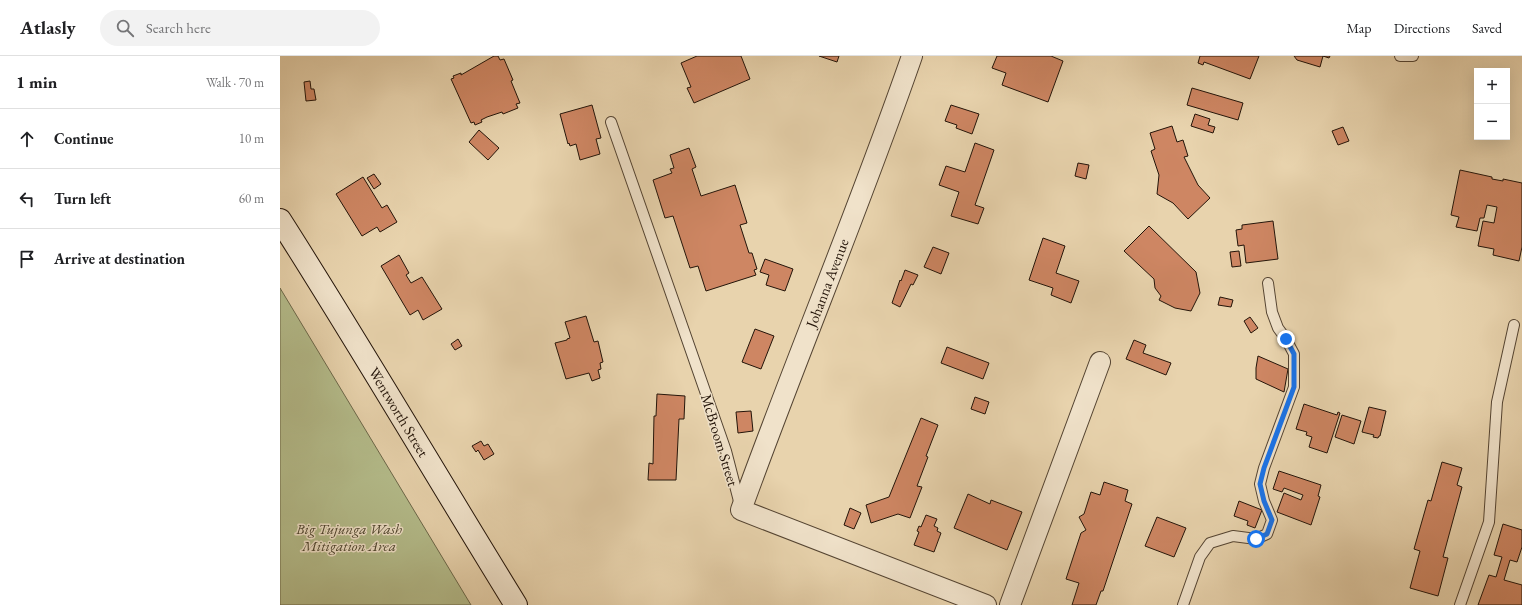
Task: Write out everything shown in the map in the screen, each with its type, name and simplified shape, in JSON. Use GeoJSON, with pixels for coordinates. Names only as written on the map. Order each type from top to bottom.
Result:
{"type":"FeatureCollection","features":[{"type":"Feature","properties":{"kind":"main road","name":"Wentworth Street"},"geometry":{"type":"LineString","coordinates":[[280,220],[344,321],[460,515],[516,605]]}},
{"type":"Feature","properties":{"kind":"street","name":"Johanna Avenue"},"geometry":{"type":"LineString","coordinates":[[741,510],[881,145],[912,56]]}},
{"type":"Feature","properties":{"kind":"street"},"geometry":{"type":"LineString","coordinates":[[1010,605],[1100,362]]}},
{"type":"Feature","properties":{"kind":"street"},"geometry":{"type":"LineString","coordinates":[[741,510],[986,605]]}},
{"type":"Feature","properties":{"kind":"lane"},"geometry":{"type":"LineString","coordinates":[[1400,56],[1413,56]]}},
{"type":"Feature","properties":{"kind":"lane","name":"McBroom Street"},"geometry":{"type":"LineString","coordinates":[[611,122],[726,451],[741,510]]}},
{"type":"Feature","properties":{"kind":"lane"},"geometry":{"type":"LineString","coordinates":[[1183,605],[1200,557],[1210,543],[1233,536],[1256,539],[1267,534],[1272,520],[1264,501],[1260,484],[1264,468],[1294,387],[1294,354],[1278,328],[1272,312],[1268,283]]}},
{"type":"Feature","properties":{"kind":"lane"},"geometry":{"type":"LineString","coordinates":[[1460,605],[1489,522],[1497,402],[1514,325]]}},
{"type":"Feature","properties":{"kind":"green space","name":"Big Tujunga Wash Mitigation Area"},"geometry":{"type":"Polygon","coordinates":[[[280,288],[471,605],[280,605],[280,288]]]}},
{"type":"Feature","properties":{"kind":"building"},"geometry":{"type":"Polygon","coordinates":[[[494,56],[498,56],[500,60],[504,59],[513,80],[511,81],[520,103],[516,104],[518,108],[503,114],[502,112],[487,117],[481,120],[482,122],[475,125],[474,122],[471,123],[451,79],[454,78],[453,76],[461,73],[461,75],[494,56]]]}},
{"type":"Feature","properties":{"kind":"building"},"geometry":{"type":"Polygon","coordinates":[[[697,56],[741,56],[750,79],[694,103],[687,88],[691,87],[681,63],[697,56]]]}},
{"type":"Feature","properties":{"kind":"building"},"geometry":{"type":"Polygon","coordinates":[[[819,56],[839,56],[837,62],[819,56]]]}},
{"type":"Feature","properties":{"kind":"building"},"geometry":{"type":"Polygon","coordinates":[[[997,56],[1051,56],[1063,61],[1048,102],[1002,85],[1006,73],[992,68],[997,56]]]}},
{"type":"Feature","properties":{"kind":"building"},"geometry":{"type":"Polygon","coordinates":[[[1200,56],[1259,56],[1250,79],[1204,62],[1203,65],[1198,63],[1200,56]]]}},
{"type":"Feature","properties":{"kind":"building"},"geometry":{"type":"Polygon","coordinates":[[[1294,56],[1323,56],[1320,67],[1297,60],[1294,56]]]}},
{"type":"Feature","properties":{"kind":"building"},"geometry":{"type":"Polygon","coordinates":[[[310,81],[311,89],[314,89],[316,100],[306,101],[304,82],[310,81]]]}},
{"type":"Feature","properties":{"kind":"building"},"geometry":{"type":"Polygon","coordinates":[[[1192,88],[1243,103],[1238,120],[1187,105],[1192,88]]]}},
{"type":"Feature","properties":{"kind":"building"},"geometry":{"type":"Polygon","coordinates":[[[592,105],[601,138],[596,139],[600,154],[580,160],[576,144],[570,146],[569,143],[568,144],[560,114],[592,105]]]}},
{"type":"Feature","properties":{"kind":"building"},"geometry":{"type":"Polygon","coordinates":[[[951,105],[979,114],[972,134],[956,128],[957,125],[945,121],[951,105]]]}},
{"type":"Feature","properties":{"kind":"building"},"geometry":{"type":"Polygon","coordinates":[[[1195,114],[1210,119],[1208,125],[1215,127],[1213,133],[1191,126],[1195,114]]]}},
{"type":"Feature","properties":{"kind":"building"},"geometry":{"type":"Polygon","coordinates":[[[1172,126],[1177,142],[1183,140],[1188,156],[1184,157],[1198,185],[1210,198],[1188,219],[1173,203],[1157,194],[1159,175],[1151,151],[1155,149],[1150,133],[1172,126]]]}},
{"type":"Feature","properties":{"kind":"building"},"geometry":{"type":"Polygon","coordinates":[[[1343,127],[1349,141],[1338,145],[1332,131],[1343,127]]]}},
{"type":"Feature","properties":{"kind":"building"},"geometry":{"type":"Polygon","coordinates":[[[479,130],[499,148],[488,160],[469,142],[479,130]]]}},
{"type":"Feature","properties":{"kind":"building"},"geometry":{"type":"Polygon","coordinates":[[[975,143],[994,150],[975,205],[984,208],[978,224],[951,216],[959,192],[939,185],[946,166],[965,172],[975,143]]]}},
{"type":"Feature","properties":{"kind":"building"},"geometry":{"type":"Polygon","coordinates":[[[689,148],[696,167],[692,169],[701,196],[735,185],[747,223],[740,225],[749,253],[752,253],[757,269],[754,270],[756,275],[706,291],[698,266],[690,268],[673,216],[665,218],[653,180],[672,173],[670,169],[674,168],[670,155],[689,148]]]}},
{"type":"Feature","properties":{"kind":"building"},"geometry":{"type":"Polygon","coordinates":[[[1078,163],[1089,165],[1086,179],[1075,176],[1078,163]]]}},
{"type":"Feature","properties":{"kind":"building"},"geometry":{"type":"Polygon","coordinates":[[[1460,170],[1492,177],[1492,179],[1503,181],[1503,179],[1522,183],[1522,247],[1519,261],[1493,255],[1494,249],[1478,246],[1483,221],[1494,223],[1497,207],[1487,205],[1484,218],[1480,218],[1477,231],[1456,227],[1459,217],[1451,215],[1460,170]]]}},
{"type":"Feature","properties":{"kind":"building"},"geometry":{"type":"Polygon","coordinates":[[[374,174],[381,184],[374,189],[367,178],[374,174]]]}},
{"type":"Feature","properties":{"kind":"building"},"geometry":{"type":"Polygon","coordinates":[[[363,177],[382,208],[387,205],[397,222],[380,232],[377,227],[362,236],[336,194],[363,177]]]}},
{"type":"Feature","properties":{"kind":"building"},"geometry":{"type":"Polygon","coordinates":[[[1273,221],[1278,259],[1246,263],[1244,245],[1238,246],[1236,230],[1242,229],[1242,225],[1273,221]]]}},
{"type":"Feature","properties":{"kind":"building"},"geometry":{"type":"Polygon","coordinates":[[[1149,226],[1196,272],[1200,293],[1191,311],[1175,308],[1159,300],[1161,296],[1155,288],[1154,279],[1124,251],[1149,226]]]}},
{"type":"Feature","properties":{"kind":"building"},"geometry":{"type":"Polygon","coordinates":[[[1043,238],[1065,246],[1056,273],[1079,281],[1071,303],[1051,295],[1053,288],[1029,280],[1043,238]]]}},
{"type":"Feature","properties":{"kind":"building"},"geometry":{"type":"Polygon","coordinates":[[[933,247],[949,253],[941,274],[924,267],[933,247]]]}},
{"type":"Feature","properties":{"kind":"building"},"geometry":{"type":"Polygon","coordinates":[[[1239,251],[1241,266],[1232,267],[1230,252],[1239,251]]]}},
{"type":"Feature","properties":{"kind":"building"},"geometry":{"type":"Polygon","coordinates":[[[399,255],[409,273],[406,275],[411,283],[422,277],[442,309],[423,320],[418,310],[410,315],[381,266],[399,255]]]}},
{"type":"Feature","properties":{"kind":"building"},"geometry":{"type":"Polygon","coordinates":[[[765,259],[793,269],[785,291],[766,285],[769,275],[760,272],[765,259]]]}},
{"type":"Feature","properties":{"kind":"building"},"geometry":{"type":"Polygon","coordinates":[[[905,270],[918,275],[913,285],[911,284],[900,307],[892,303],[905,270]]]}},
{"type":"Feature","properties":{"kind":"building"},"geometry":{"type":"Polygon","coordinates":[[[1220,297],[1233,300],[1231,307],[1218,305],[1220,297]]]}},
{"type":"Feature","properties":{"kind":"building"},"geometry":{"type":"Polygon","coordinates":[[[586,316],[594,342],[598,341],[603,362],[600,363],[601,369],[598,370],[600,378],[592,381],[589,373],[566,379],[555,343],[570,338],[565,322],[586,316]]]}},
{"type":"Feature","properties":{"kind":"building"},"geometry":{"type":"Polygon","coordinates":[[[1250,317],[1258,328],[1251,333],[1244,321],[1250,317]]]}},
{"type":"Feature","properties":{"kind":"building"},"geometry":{"type":"Polygon","coordinates":[[[755,329],[774,336],[761,369],[742,362],[755,329]]]}},
{"type":"Feature","properties":{"kind":"building"},"geometry":{"type":"Polygon","coordinates":[[[458,339],[462,346],[455,350],[451,344],[458,339]]]}},
{"type":"Feature","properties":{"kind":"building"},"geometry":{"type":"Polygon","coordinates":[[[1134,340],[1146,345],[1143,353],[1171,363],[1166,375],[1126,359],[1134,340]]]}},
{"type":"Feature","properties":{"kind":"building"},"geometry":{"type":"Polygon","coordinates":[[[947,347],[989,363],[983,379],[941,363],[947,347]]]}},
{"type":"Feature","properties":{"kind":"building"},"geometry":{"type":"Polygon","coordinates":[[[1258,356],[1288,369],[1284,392],[1256,379],[1258,356]]]}},
{"type":"Feature","properties":{"kind":"building"},"geometry":{"type":"Polygon","coordinates":[[[657,394],[685,396],[684,419],[679,419],[676,480],[648,480],[649,463],[653,464],[654,416],[656,416],[657,394]]]}},
{"type":"Feature","properties":{"kind":"building"},"geometry":{"type":"Polygon","coordinates":[[[975,397],[989,402],[985,414],[971,409],[975,397]]]}},
{"type":"Feature","properties":{"kind":"building"},"geometry":{"type":"Polygon","coordinates":[[[1304,404],[1337,415],[1338,412],[1340,413],[1327,453],[1309,447],[1312,437],[1306,435],[1307,432],[1296,429],[1304,404]]]}},
{"type":"Feature","properties":{"kind":"building"},"geometry":{"type":"Polygon","coordinates":[[[1369,407],[1386,411],[1380,436],[1378,438],[1373,437],[1374,435],[1362,432],[1369,407]]]}},
{"type":"Feature","properties":{"kind":"building"},"geometry":{"type":"Polygon","coordinates":[[[751,411],[753,431],[738,433],[736,412],[751,411]]]}},
{"type":"Feature","properties":{"kind":"building"},"geometry":{"type":"Polygon","coordinates":[[[1342,415],[1361,421],[1354,444],[1335,437],[1342,415]]]}},
{"type":"Feature","properties":{"kind":"building"},"geometry":{"type":"Polygon","coordinates":[[[921,418],[938,425],[926,456],[928,457],[917,486],[922,487],[910,518],[898,514],[871,523],[866,505],[889,497],[921,418]]]}},
{"type":"Feature","properties":{"kind":"building"},"geometry":{"type":"Polygon","coordinates":[[[481,441],[484,446],[488,444],[494,454],[484,460],[478,450],[476,452],[472,446],[481,441]]]}},
{"type":"Feature","properties":{"kind":"building"},"geometry":{"type":"Polygon","coordinates":[[[1442,462],[1462,468],[1457,485],[1462,487],[1443,557],[1448,558],[1438,596],[1410,588],[1420,551],[1414,549],[1428,500],[1431,501],[1442,462]]]}},
{"type":"Feature","properties":{"kind":"building"},"geometry":{"type":"Polygon","coordinates":[[[1279,471],[1321,485],[1318,496],[1320,497],[1311,525],[1277,512],[1284,493],[1301,500],[1303,495],[1284,488],[1282,492],[1273,489],[1279,471]]]}},
{"type":"Feature","properties":{"kind":"building"},"geometry":{"type":"Polygon","coordinates":[[[1104,482],[1128,490],[1125,501],[1132,504],[1103,591],[1101,591],[1096,605],[1072,605],[1079,583],[1066,579],[1081,533],[1086,530],[1079,517],[1084,514],[1091,492],[1100,495],[1104,482]]]}},
{"type":"Feature","properties":{"kind":"building"},"geometry":{"type":"Polygon","coordinates":[[[968,494],[990,504],[991,500],[1022,512],[1007,550],[954,528],[968,494]]]}},
{"type":"Feature","properties":{"kind":"building"},"geometry":{"type":"Polygon","coordinates":[[[1239,501],[1262,510],[1255,528],[1247,525],[1248,521],[1234,516],[1239,501]]]}},
{"type":"Feature","properties":{"kind":"building"},"geometry":{"type":"Polygon","coordinates":[[[850,508],[861,513],[854,529],[844,525],[850,508]]]}},
{"type":"Feature","properties":{"kind":"building"},"geometry":{"type":"Polygon","coordinates":[[[926,515],[937,519],[934,526],[938,528],[937,531],[941,533],[934,552],[914,545],[919,532],[917,531],[919,526],[921,527],[926,515]]]}},
{"type":"Feature","properties":{"kind":"building"},"geometry":{"type":"Polygon","coordinates":[[[1157,517],[1186,528],[1174,557],[1145,546],[1157,517]]]}},
{"type":"Feature","properties":{"kind":"building"},"geometry":{"type":"Polygon","coordinates":[[[1503,524],[1522,530],[1522,547],[1517,562],[1510,560],[1504,580],[1522,585],[1522,605],[1478,605],[1489,575],[1496,577],[1502,557],[1494,555],[1503,524]]]}},
{"type":"Feature","properties":{"kind":"route"},"geometry":{"type":"LineString","coordinates":[[1256,539],[1267,534],[1272,520],[1264,501],[1260,484],[1264,468],[1294,387],[1294,354],[1286,339]]}}]}
